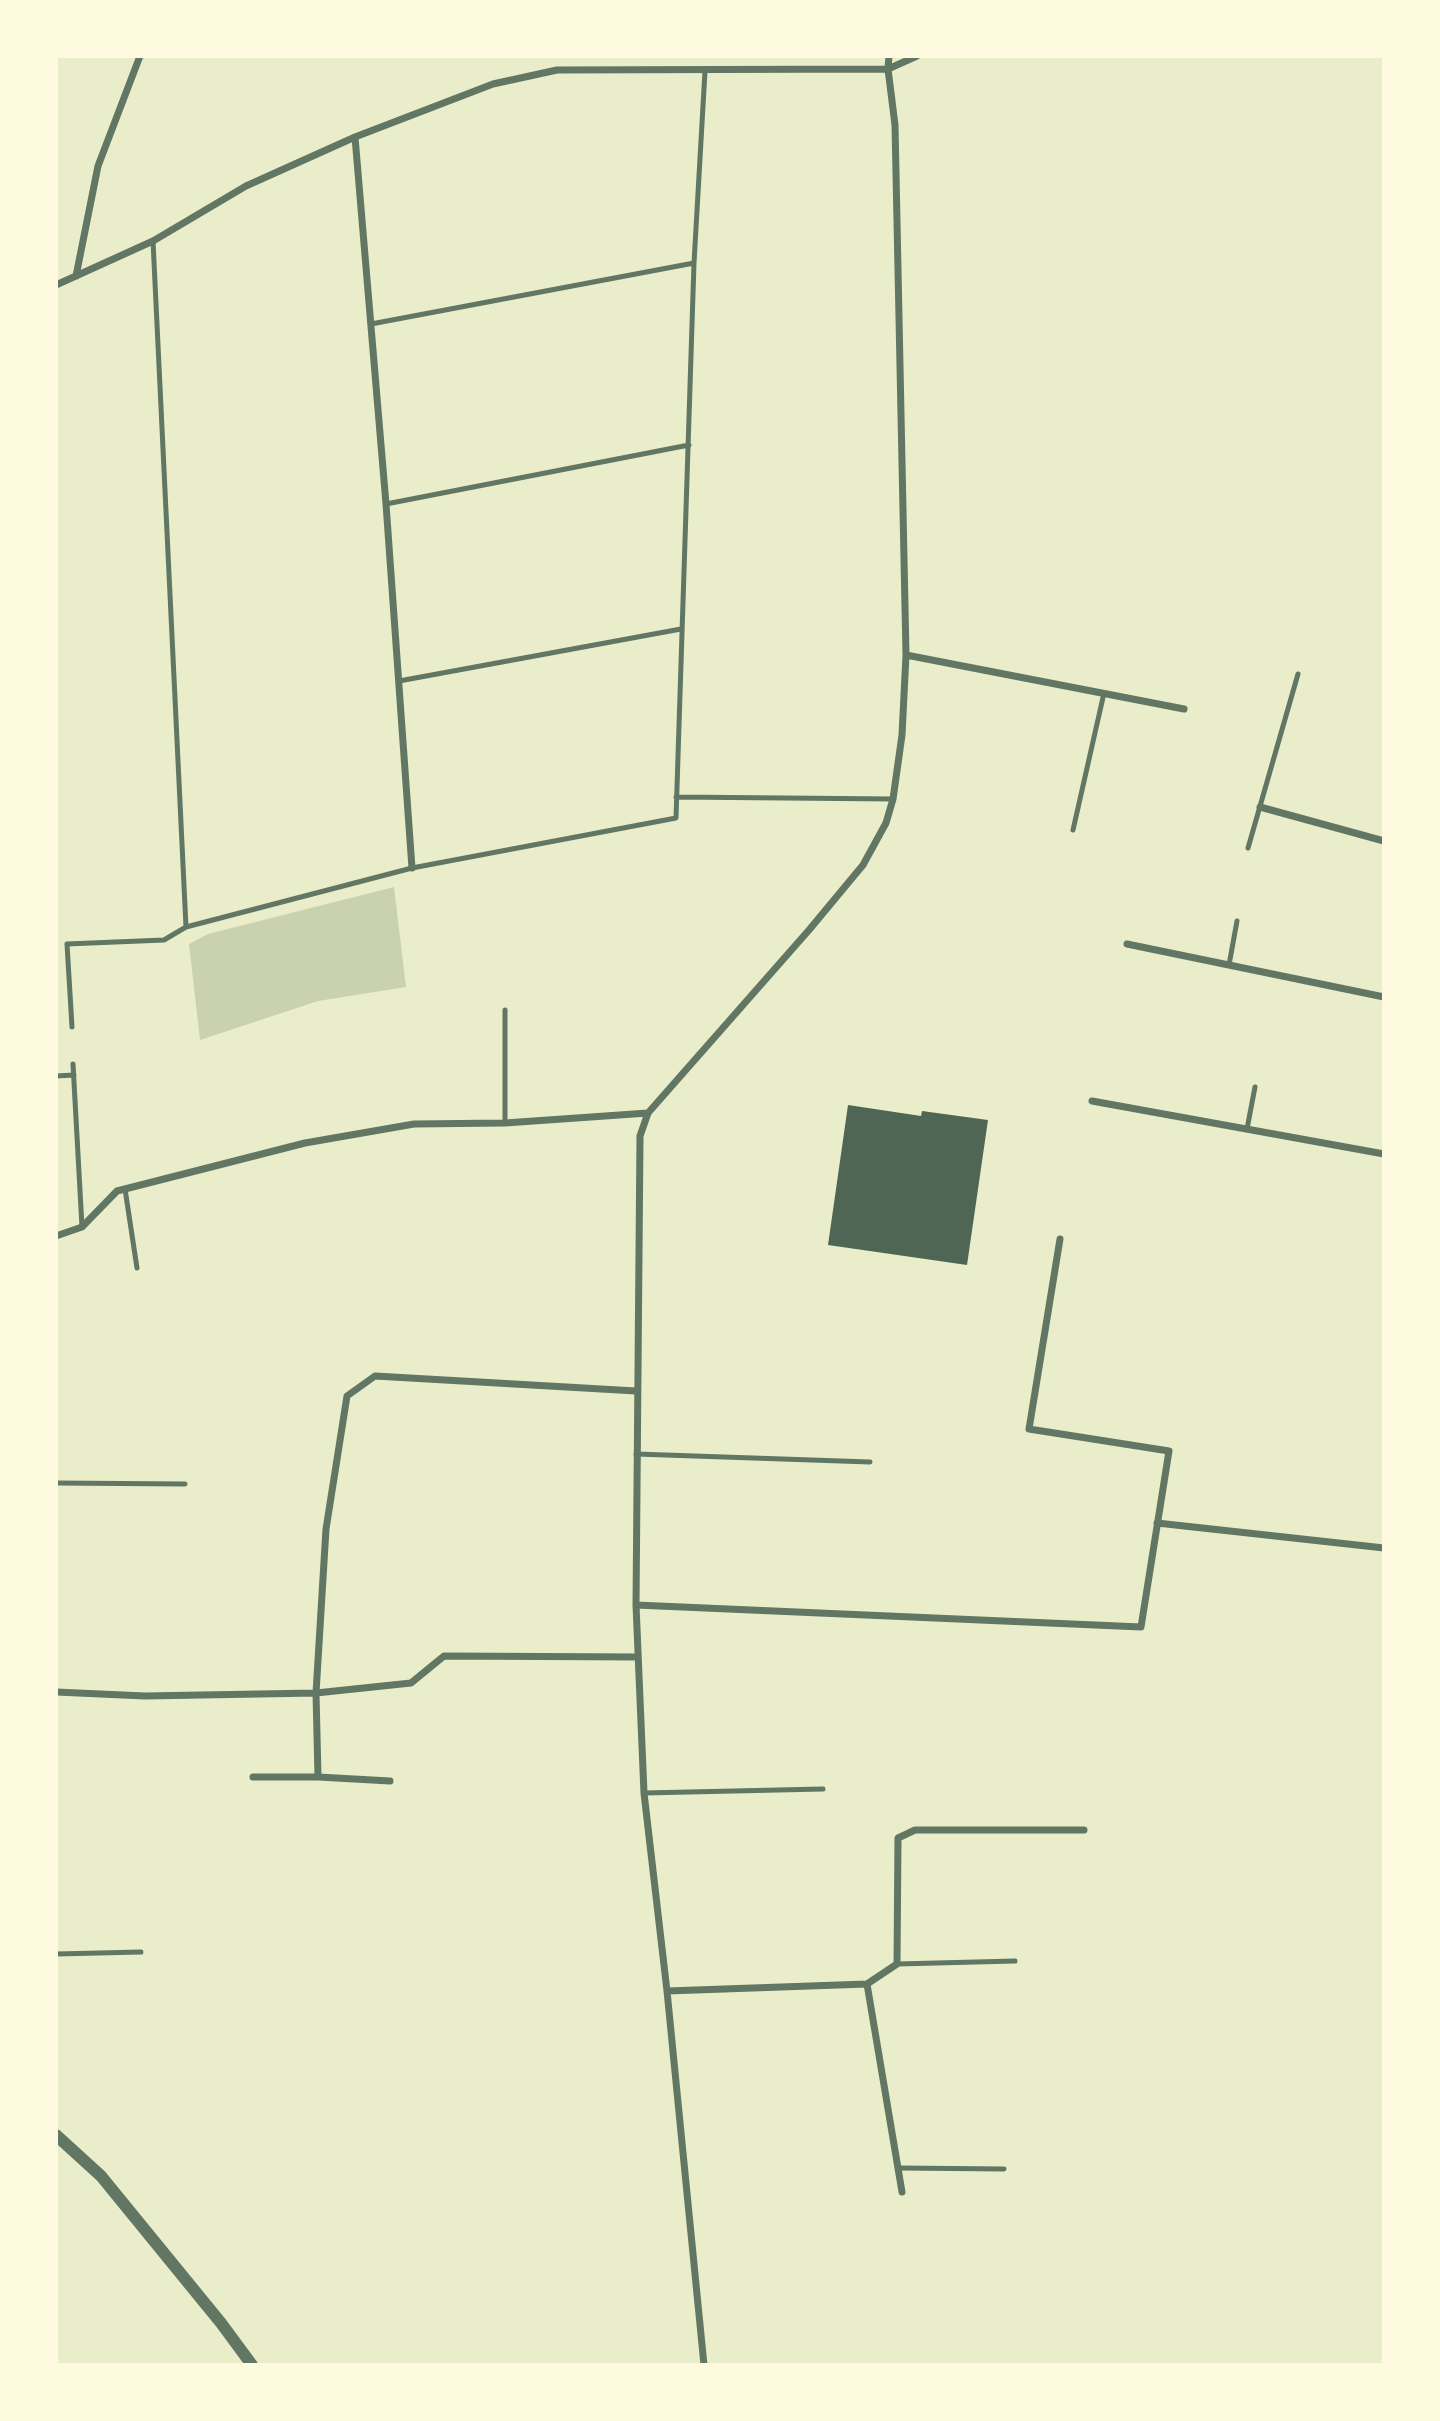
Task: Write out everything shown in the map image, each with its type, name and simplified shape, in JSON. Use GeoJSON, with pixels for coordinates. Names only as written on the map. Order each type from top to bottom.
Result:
{"type":"FeatureCollection","features":[{"type":"Feature","properties":{"kind":"street"},"geometry":{"type":"LineString","coordinates":[[76,276],[98,166],[140,56]]}},
{"type":"Feature","properties":{"kind":"street"},"geometry":{"type":"LineString","coordinates":[[704,2365],[667,1991],[644,1793],[636,1605],[640,1136],[648,1113],[863,865],[886,823],[893,799],[902,735],[906,655],[895,125],[888,69],[889,56]]}},
{"type":"Feature","properties":{"kind":"street"},"geometry":{"type":"LineString","coordinates":[[56,285],[153,241],[246,186],[355,137],[493,84],[557,70],[888,69],[917,56]]}},
{"type":"Feature","properties":{"kind":"street"},"geometry":{"type":"LineString","coordinates":[[355,137],[386,504],[412,868]]}},
{"type":"Feature","properties":{"kind":"street"},"geometry":{"type":"LineString","coordinates":[[906,655],[1184,709]]}},
{"type":"Feature","properties":{"kind":"street"},"geometry":{"type":"LineString","coordinates":[[1260,807],[1384,841]]}},
{"type":"Feature","properties":{"kind":"street"},"geometry":{"type":"LineString","coordinates":[[1127,944],[1384,997]]}},
{"type":"Feature","properties":{"kind":"street"},"geometry":{"type":"LineString","coordinates":[[1092,1101],[1384,1154]]}},
{"type":"Feature","properties":{"kind":"street"},"geometry":{"type":"LineString","coordinates":[[56,1236],[82,1227],[117,1191],[304,1143],[414,1124],[505,1123],[648,1113]]}},
{"type":"Feature","properties":{"kind":"street"},"geometry":{"type":"LineString","coordinates":[[636,1605],[1141,1627],[1169,1451],[1029,1429],[1060,1239]]}},
{"type":"Feature","properties":{"kind":"street"},"geometry":{"type":"LineString","coordinates":[[318,1777],[316,1693],[326,1529],[347,1396],[375,1376],[636,1391]]}},
{"type":"Feature","properties":{"kind":"street"},"geometry":{"type":"LineString","coordinates":[[1157,1524],[1384,1548]]}},
{"type":"Feature","properties":{"kind":"street"},"geometry":{"type":"LineString","coordinates":[[56,1692],[145,1696],[316,1693],[411,1684],[444,1656],[638,1657]]}},
{"type":"Feature","properties":{"kind":"street"},"geometry":{"type":"LineString","coordinates":[[253,1777],[390,1781]]}},
{"type":"Feature","properties":{"kind":"street"},"geometry":{"type":"LineString","coordinates":[[667,1991],[867,1984],[897,1964],[898,1838],[915,1830],[1084,1830]]}},
{"type":"Feature","properties":{"kind":"street"},"geometry":{"type":"LineString","coordinates":[[867,1984],[902,2192]]}},
{"type":"Feature","properties":{"kind":"street"},"geometry":{"type":"LineString","coordinates":[[56,2135],[101,2176],[252,2365]]}},
{"type":"Feature","properties":{"kind":"lane"},"geometry":{"type":"LineString","coordinates":[[72,1027],[68,943],[164,940],[186,927],[412,868],[676,818],[694,262],[705,71]]}},
{"type":"Feature","properties":{"kind":"lane"},"geometry":{"type":"LineString","coordinates":[[153,241],[186,927]]}},
{"type":"Feature","properties":{"kind":"lane"},"geometry":{"type":"LineString","coordinates":[[371,324],[694,262]]}},
{"type":"Feature","properties":{"kind":"lane"},"geometry":{"type":"LineString","coordinates":[[386,504],[689,445]]}},
{"type":"Feature","properties":{"kind":"lane"},"geometry":{"type":"LineString","coordinates":[[399,681],[681,629]]}},
{"type":"Feature","properties":{"kind":"lane"},"geometry":{"type":"LineString","coordinates":[[1248,848],[1298,674]]}},
{"type":"Feature","properties":{"kind":"lane"},"geometry":{"type":"LineString","coordinates":[[1073,830],[1104,693]]}},
{"type":"Feature","properties":{"kind":"lane"},"geometry":{"type":"LineString","coordinates":[[676,797],[893,799]]}},
{"type":"Feature","properties":{"kind":"lane"},"geometry":{"type":"LineString","coordinates":[[1228,965],[1237,921]]}},
{"type":"Feature","properties":{"kind":"lane"},"geometry":{"type":"LineString","coordinates":[[505,1010],[505,1123]]}},
{"type":"Feature","properties":{"kind":"lane"},"geometry":{"type":"LineString","coordinates":[[73,1064],[82,1227]]}},
{"type":"Feature","properties":{"kind":"lane"},"geometry":{"type":"LineString","coordinates":[[56,1076],[74,1076]]}},
{"type":"Feature","properties":{"kind":"lane"},"geometry":{"type":"LineString","coordinates":[[1247,1129],[1255,1087]]}},
{"type":"Feature","properties":{"kind":"lane"},"geometry":{"type":"LineString","coordinates":[[125,1189],[137,1268]]}},
{"type":"Feature","properties":{"kind":"lane"},"geometry":{"type":"LineString","coordinates":[[636,1454],[870,1462]]}},
{"type":"Feature","properties":{"kind":"lane"},"geometry":{"type":"LineString","coordinates":[[56,1483],[185,1484]]}},
{"type":"Feature","properties":{"kind":"lane"},"geometry":{"type":"LineString","coordinates":[[644,1793],[823,1789]]}},
{"type":"Feature","properties":{"kind":"lane"},"geometry":{"type":"LineString","coordinates":[[56,1954],[141,1952]]}},
{"type":"Feature","properties":{"kind":"lane"},"geometry":{"type":"LineString","coordinates":[[897,1964],[1015,1961]]}},
{"type":"Feature","properties":{"kind":"lane"},"geometry":{"type":"LineString","coordinates":[[899,2168],[1004,2169]]}},
{"type":"Feature","properties":{"kind":"green space"},"geometry":{"type":"Polygon","coordinates":[[[394,887],[406,987],[318,1001],[200,1040],[189,944],[208,934],[394,887]]]}},
{"type":"Feature","properties":{"kind":"building"},"geometry":{"type":"Polygon","coordinates":[[[848,1105],[921,1116],[922,1111],[988,1120],[967,1265],[828,1245],[848,1105]]]}}]}
